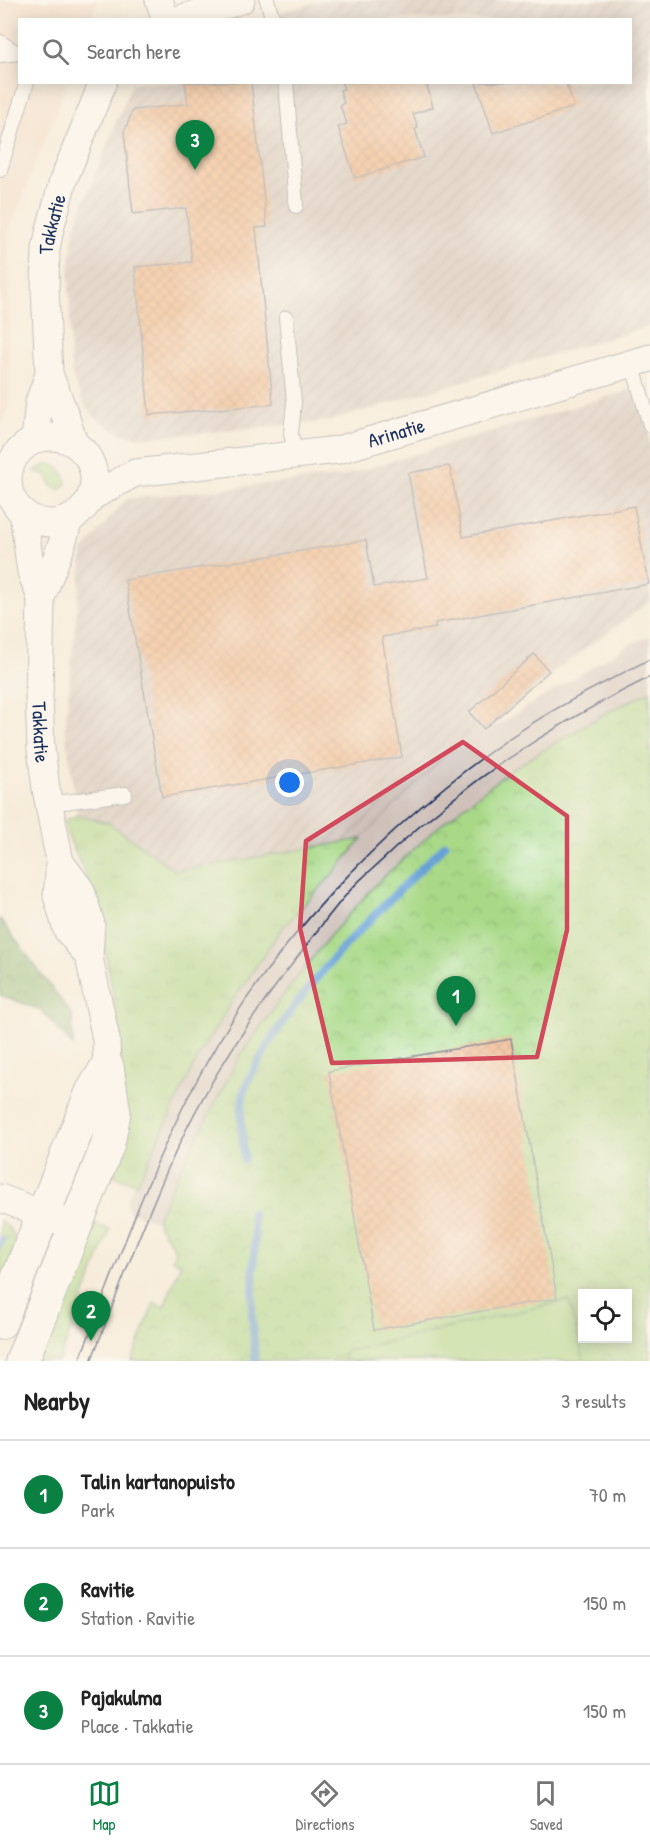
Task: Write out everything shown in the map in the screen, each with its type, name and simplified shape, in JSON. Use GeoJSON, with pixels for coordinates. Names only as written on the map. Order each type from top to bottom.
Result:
{"type":"FeatureCollection","features":[{"type":"Feature","properties":{"kind":"street"},"geometry":{"type":"LineString","coordinates":[[159,0],[165,18]]}},
{"type":"Feature","properties":{"kind":"street"},"geometry":{"type":"LineString","coordinates":[[183,18],[241,0]]}},
{"type":"Feature","properties":{"kind":"street","name":"Takkatie"},"geometry":{"type":"LineString","coordinates":[[74,442],[49,374],[45,289],[46,249],[63,181],[98,84]]}},
{"type":"Feature","properties":{"kind":"street","name":"Arinatie"},"geometry":{"type":"LineString","coordinates":[[91,497],[135,473],[338,450],[641,360]]}},
{"type":"Feature","properties":{"kind":"street","name":"Takkatie"},"geometry":{"type":"LineString","coordinates":[[35,439],[39,402],[49,374]]}},
{"type":"Feature","properties":{"kind":"street"},"geometry":{"type":"LineString","coordinates":[[51,436],[74,442],[91,463],[94,474],[94,486],[86,506],[69,519],[57,523],[45,523],[23,513],[15,505],[8,485],[5,462],[35,439],[51,436]]}},
{"type":"Feature","properties":{"kind":"street","name":"Arinatie"},"geometry":{"type":"LineString","coordinates":[[91,463],[110,465],[135,473]]}},
{"type":"Feature","properties":{"kind":"street","name":"Takkatie"},"geometry":{"type":"LineString","coordinates":[[23,513],[31,572],[41,598]]}},
{"type":"Feature","properties":{"kind":"street","name":"Takkatie"},"geometry":{"type":"LineString","coordinates":[[69,519],[41,598],[39,696],[41,749],[60,862],[57,896],[67,930],[90,957],[105,1030],[107,1067]]}},
{"type":"Feature","properties":{"kind":"street"},"geometry":{"type":"LineString","coordinates":[[0,1323],[92,1092],[107,1067]]}},
{"type":"Feature","properties":{"kind":"street"},"geometry":{"type":"LineString","coordinates":[[22,1361],[108,1144],[113,1118],[107,1067]]}},
{"type":"Feature","properties":{"kind":"street"},"geometry":{"type":"LineString","coordinates":[[0,1197],[75,1226]]}},
{"type":"Feature","properties":{"kind":"lane"},"geometry":{"type":"LineString","coordinates":[[267,0],[272,18]]}},
{"type":"Feature","properties":{"kind":"lane"},"geometry":{"type":"LineString","coordinates":[[0,42],[18,53]]}},
{"type":"Feature","properties":{"kind":"lane"},"geometry":{"type":"LineString","coordinates":[[0,55],[18,53]]}},
{"type":"Feature","properties":{"kind":"lane"},"geometry":{"type":"LineString","coordinates":[[0,170],[26,84]]}},
{"type":"Feature","properties":{"kind":"lane"},"geometry":{"type":"LineString","coordinates":[[286,84],[296,206]]}},
{"type":"Feature","properties":{"kind":"lane"},"geometry":{"type":"LineString","coordinates":[[286,318],[294,402],[291,433],[295,455]]}},
{"type":"Feature","properties":{"kind":"lane"},"geometry":{"type":"LineString","coordinates":[[641,360],[650,425]]}},
{"type":"Feature","properties":{"kind":"lane"},"geometry":{"type":"LineString","coordinates":[[49,804],[125,794]]}},
{"type":"Feature","properties":{"kind":"highlighted area"},"geometry":{"type":"Polygon","coordinates":[[[463,742],[567,816],[567,930],[537,1057],[332,1063],[300,928],[306,841],[463,742]]]}},
{"type":"Feature","properties":{"kind":"shaded area"},"geometry":{"type":"Polygon","coordinates":[[[0,0],[98,0],[91,18],[18,18],[18,84],[67,84],[8,233],[9,404],[0,425],[0,0]]]}},
{"type":"Feature","properties":{"kind":"shaded area"},"geometry":{"type":"Polygon","coordinates":[[[323,0],[650,0],[650,326],[329,421],[140,437],[123,434],[109,428],[95,417],[84,404],[72,375],[69,271],[73,236],[80,212],[132,84],[632,84],[632,18],[263,18],[323,0]]]}},
{"type":"Feature","properties":{"kind":"shaded area"},"geometry":{"type":"Polygon","coordinates":[[[650,384],[650,601],[556,670],[362,839],[176,871],[109,823],[77,815],[65,728],[83,551],[126,499],[343,476],[650,384]]]}},
{"type":"Feature","properties":{"kind":"shaded area"},"geometry":{"type":"Polygon","coordinates":[[[650,636],[650,691],[602,715],[512,769],[438,827],[377,883],[329,937],[241,1054],[172,1185],[156,1221],[129,1212],[126,1203],[134,1183],[137,1184],[198,1057],[282,928],[362,839],[478,737],[628,645],[650,636]]]}},
{"type":"Feature","properties":{"kind":"green space"},"geometry":{"type":"Polygon","coordinates":[[[48,464],[56,466],[63,472],[66,483],[62,489],[53,486],[45,474],[34,471],[48,464]]]}},
{"type":"Feature","properties":{"kind":"green space"},"geometry":{"type":"Polygon","coordinates":[[[650,691],[650,1361],[132,1361],[154,1303],[164,1307],[181,1263],[172,1259],[175,1250],[156,1221],[172,1185],[241,1054],[329,937],[377,883],[438,827],[512,769],[602,715],[650,691]]]}},
{"type":"Feature","properties":{"kind":"green space"},"geometry":{"type":"Polygon","coordinates":[[[77,815],[109,823],[176,871],[362,839],[282,928],[230,1005],[198,1057],[137,1184],[107,1173],[123,1088],[116,1011],[98,911],[64,821],[77,815]]]}},
{"type":"Feature","properties":{"kind":"green space"},"geometry":{"type":"Polygon","coordinates":[[[0,919],[72,1015],[73,1046],[41,1010],[0,995],[0,919]]]}},
{"type":"Feature","properties":{"kind":"green space"},"geometry":{"type":"Polygon","coordinates":[[[0,1220],[9,1228],[16,1240],[0,1298],[0,1220]]]}},
{"type":"Feature","properties":{"kind":"green space"},"geometry":{"type":"Polygon","coordinates":[[[88,1221],[110,1230],[59,1361],[33,1361],[88,1221]]]}},
{"type":"Feature","properties":{"kind":"green space"},"geometry":{"type":"Polygon","coordinates":[[[569,1300],[584,1361],[345,1361],[343,1352],[569,1300]]]}},
{"type":"Feature","properties":{"kind":"building"},"geometry":{"type":"Polygon","coordinates":[[[185,84],[251,84],[267,227],[256,228],[273,404],[149,415],[135,267],[192,262],[186,208],[133,214],[124,132],[133,110],[188,104],[185,84]]]}},
{"type":"Feature","properties":{"kind":"building"},"geometry":{"type":"Polygon","coordinates":[[[342,84],[427,84],[433,107],[413,114],[424,157],[355,178],[338,127],[347,124],[340,105],[344,103],[340,90],[344,89],[342,84]]]}},
{"type":"Feature","properties":{"kind":"building"},"geometry":{"type":"Polygon","coordinates":[[[477,84],[567,84],[574,107],[493,133],[477,84]]]}},
{"type":"Feature","properties":{"kind":"building"},"geometry":{"type":"Polygon","coordinates":[[[448,466],[463,537],[634,506],[649,584],[435,623],[436,628],[382,637],[402,757],[162,797],[125,580],[366,540],[374,587],[428,578],[408,473],[448,466]]]}},
{"type":"Feature","properties":{"kind":"building"},"geometry":{"type":"Polygon","coordinates":[[[534,654],[549,671],[484,729],[469,712],[534,654]]]}},
{"type":"Feature","properties":{"kind":"building"},"geometry":{"type":"Polygon","coordinates":[[[511,1039],[557,1298],[374,1330],[329,1071],[511,1039]]]}},
{"type":"Feature","properties":{"kind":"waterway"},"geometry":{"type":"LineString","coordinates":[[244,1160],[242,1117],[244,1092],[251,1075],[278,1029],[321,972],[445,845]]}},
{"type":"Feature","properties":{"kind":"waterway"},"geometry":{"type":"LineString","coordinates":[[252,1213],[255,1238],[252,1314],[255,1361]]}},
{"type":"Feature","properties":{"kind":"waterway"},"geometry":{"type":"LineString","coordinates":[[0,1244],[2,1240]]}},
{"type":"Feature","properties":{"kind":"tram line"},"geometry":{"type":"LineString","coordinates":[[79,1361],[134,1219],[164,1148],[197,1080],[226,1030],[259,981],[295,934],[376,848],[464,771],[545,716],[650,659]]}},
{"type":"Feature","properties":{"kind":"tram line"},"geometry":{"type":"LineString","coordinates":[[91,1361],[137,1243],[187,1128],[224,1062],[251,1020],[332,911],[356,884],[393,850],[484,776],[581,713],[650,677]]}},
{"type":"Feature","properties":{"kind":"place","name":"Pajakulma"},"geometry":{"type":"Point","coordinates":[195,170]}},
{"type":"Feature","properties":{"kind":"place","name":"Talin kartanopuisto"},"geometry":{"type":"Point","coordinates":[456,1026]}},
{"type":"Feature","properties":{"kind":"place","name":"Ravitie"},"geometry":{"type":"Point","coordinates":[91,1341]}}]}
